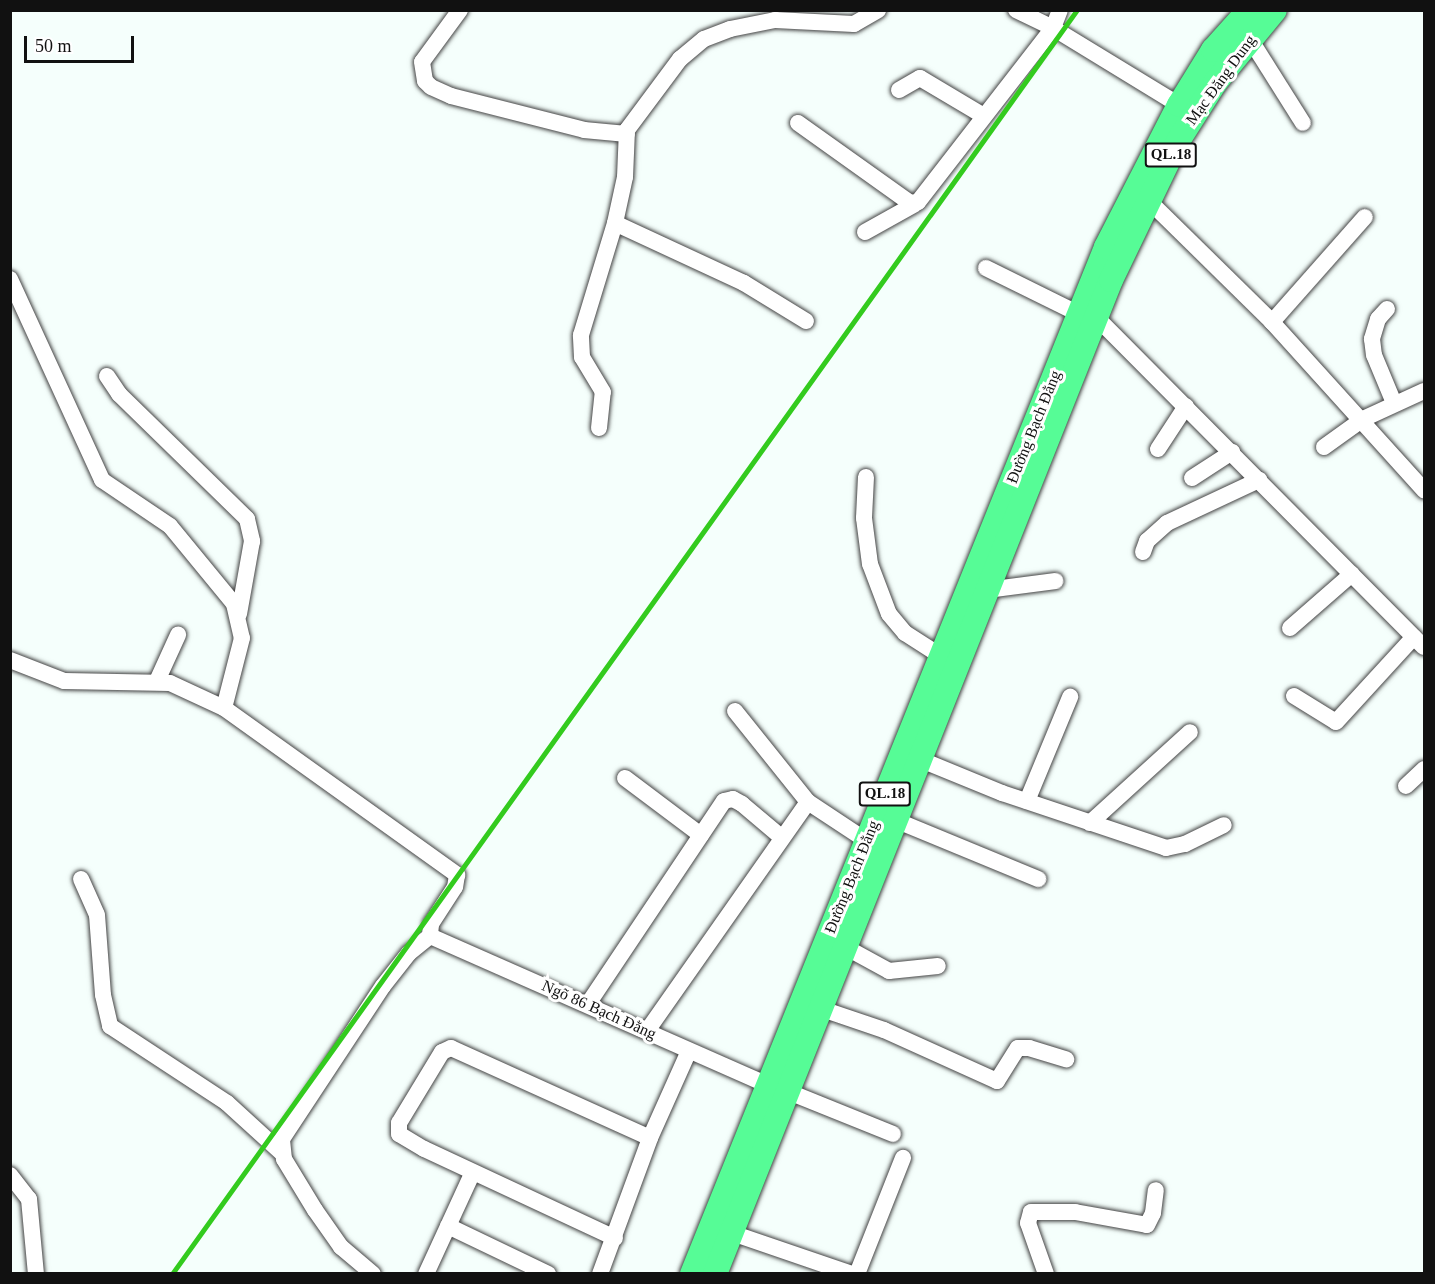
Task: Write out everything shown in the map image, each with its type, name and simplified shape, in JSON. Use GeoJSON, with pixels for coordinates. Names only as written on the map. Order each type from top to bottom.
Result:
{"type":"FeatureCollection","features":[{"type":"Feature","properties":{"kind":"highway","name":"Mạc Đăng Dung"},"geometry":{"type":"LineString","coordinates":[[1088,316],[1106,247],[1179,105],[1214,50],[1249,10]]}},
{"type":"Feature","properties":{"kind":"highway","name":"Mạc Đăng Dung"},"geometry":{"type":"LineString","coordinates":[[1088,316],[1178,141],[1250,39],[1275,10]]}},
{"type":"Feature","properties":{"kind":"highway","name":"Đường Bạch Đằng"},"geometry":{"type":"LineString","coordinates":[[705,1270],[778,1089],[822,1009],[848,948],[895,820],[987,590],[1088,316]]}},
{"type":"Feature","properties":{"kind":"highway","name":"Đường Bạch Đằng"},"geometry":{"type":"LineString","coordinates":[[705,1270],[732,1233],[778,1089],[867,841],[941,656],[1088,316]]}},
{"type":"Feature","properties":{"kind":"street"},"geometry":{"type":"LineString","coordinates":[[460,10],[422,62],[426,81],[431,87],[451,96],[584,130],[627,134]]}},
{"type":"Feature","properties":{"kind":"street"},"geometry":{"type":"LineString","coordinates":[[600,428],[603,392],[582,357],[581,335],[615,223],[625,177],[627,134],[669,72],[704,39],[730,29],[775,20],[854,24],[878,10]]}},
{"type":"Feature","properties":{"kind":"street"},"geometry":{"type":"LineString","coordinates":[[1016,10],[1053,28],[1179,105]]}},
{"type":"Feature","properties":{"kind":"street"},"geometry":{"type":"LineString","coordinates":[[865,231],[915,204],[1053,28],[1060,10]]}},
{"type":"Feature","properties":{"kind":"street"},"geometry":{"type":"LineString","coordinates":[[1250,39],[1303,123]]}},
{"type":"Feature","properties":{"kind":"street"},"geometry":{"type":"LineString","coordinates":[[898,90],[920,78],[984,116]]}},
{"type":"Feature","properties":{"kind":"street"},"geometry":{"type":"LineString","coordinates":[[798,123],[915,204]]}},
{"type":"Feature","properties":{"kind":"street"},"geometry":{"type":"LineString","coordinates":[[1148,200],[1272,322],[1363,419],[1425,490]]}},
{"type":"Feature","properties":{"kind":"street"},"geometry":{"type":"LineString","coordinates":[[1272,322],[1365,217]]}},
{"type":"Feature","properties":{"kind":"street"},"geometry":{"type":"LineString","coordinates":[[615,223],[744,282],[806,321]]}},
{"type":"Feature","properties":{"kind":"street"},"geometry":{"type":"LineString","coordinates":[[986,268],[1088,316],[1186,405],[1419,642],[1336,722],[1294,696]]}},
{"type":"Feature","properties":{"kind":"street"},"geometry":{"type":"LineString","coordinates":[[10,279],[102,480],[170,526],[222,587],[238,614]]}},
{"type":"Feature","properties":{"kind":"street"},"geometry":{"type":"LineString","coordinates":[[1387,309],[1378,319],[1372,339],[1374,355],[1394,403]]}},
{"type":"Feature","properties":{"kind":"street"},"geometry":{"type":"LineString","coordinates":[[107,376],[119,394],[247,519],[252,541],[238,614],[242,638],[224,708]]}},
{"type":"Feature","properties":{"kind":"street"},"geometry":{"type":"LineString","coordinates":[[1324,447],[1363,419],[1394,403],[1425,391]]}},
{"type":"Feature","properties":{"kind":"street"},"geometry":{"type":"LineString","coordinates":[[1158,449],[1186,405]]}},
{"type":"Feature","properties":{"kind":"street"},"geometry":{"type":"LineString","coordinates":[[1192,478],[1232,452]]}},
{"type":"Feature","properties":{"kind":"street"},"geometry":{"type":"LineString","coordinates":[[866,477],[864,518],[868,554],[889,614],[905,633],[941,656]]}},
{"type":"Feature","properties":{"kind":"street"},"geometry":{"type":"LineString","coordinates":[[1143,552],[1147,541],[1167,523],[1259,480]]}},
{"type":"Feature","properties":{"kind":"street"},"geometry":{"type":"LineString","coordinates":[[1290,628],[1352,574]]}},
{"type":"Feature","properties":{"kind":"street"},"geometry":{"type":"LineString","coordinates":[[987,590],[1055,581]]}},
{"type":"Feature","properties":{"kind":"street"},"geometry":{"type":"LineString","coordinates":[[157,681],[178,635]]}},
{"type":"Feature","properties":{"kind":"street"},"geometry":{"type":"LineString","coordinates":[[10,660],[64,681],[157,681],[178,686],[224,708],[457,875],[454,887],[431,924],[430,936],[409,953],[340,1047],[286,1127],[282,1153]]}},
{"type":"Feature","properties":{"kind":"street"},"geometry":{"type":"LineString","coordinates":[[1027,801],[1070,697]]}},
{"type":"Feature","properties":{"kind":"street"},"geometry":{"type":"LineString","coordinates":[[735,711],[808,802],[867,841]]}},
{"type":"Feature","properties":{"kind":"street"},"geometry":{"type":"LineString","coordinates":[[1090,823],[1190,732]]}},
{"type":"Feature","properties":{"kind":"street"},"geometry":{"type":"LineString","coordinates":[[919,759],[1027,801],[1166,848],[1185,844],[1224,825]]}},
{"type":"Feature","properties":{"kind":"street"},"geometry":{"type":"LineString","coordinates":[[1406,786],[1425,769]]}},
{"type":"Feature","properties":{"kind":"street"},"geometry":{"type":"LineString","coordinates":[[625,778],[701,835]]}},
{"type":"Feature","properties":{"kind":"street"},"geometry":{"type":"LineString","coordinates":[[588,1004],[701,835],[729,799],[742,804],[782,837]]}},
{"type":"Feature","properties":{"kind":"street"},"geometry":{"type":"LineString","coordinates":[[647,1031],[808,802]]}},
{"type":"Feature","properties":{"kind":"street"},"geometry":{"type":"LineString","coordinates":[[895,820],[1038,879]]}},
{"type":"Feature","properties":{"kind":"street"},"geometry":{"type":"LineString","coordinates":[[81,879],[97,915],[103,995],[110,1026],[227,1102],[282,1153],[330,1231],[350,1256],[374,1274]]}},
{"type":"Feature","properties":{"kind":"street","name":"Ngõ 86 Bạch Đằng"},"geometry":{"type":"LineString","coordinates":[[430,936],[588,1004],[689,1051],[893,1134]]}},
{"type":"Feature","properties":{"kind":"street"},"geometry":{"type":"LineString","coordinates":[[848,948],[889,971],[938,966]]}},
{"type":"Feature","properties":{"kind":"street"},"geometry":{"type":"LineString","coordinates":[[822,1009],[884,1030],[997,1081],[1018,1048],[1029,1048],[1066,1059]]}},
{"type":"Feature","properties":{"kind":"street"},"geometry":{"type":"LineString","coordinates":[[615,1238],[472,1174],[405,1138],[397,1130],[447,1049],[459,1050],[650,1138]]}},
{"type":"Feature","properties":{"kind":"street"},"geometry":{"type":"LineString","coordinates":[[600,1274],[650,1138],[689,1051]]}},
{"type":"Feature","properties":{"kind":"street"},"geometry":{"type":"LineString","coordinates":[[857,1274],[903,1158]]}},
{"type":"Feature","properties":{"kind":"street"},"geometry":{"type":"LineString","coordinates":[[426,1274],[472,1174]]}},
{"type":"Feature","properties":{"kind":"street"},"geometry":{"type":"LineString","coordinates":[[10,1175],[31,1208],[36,1274]]}},
{"type":"Feature","properties":{"kind":"street"},"geometry":{"type":"LineString","coordinates":[[1046,1274],[1028,1223],[1031,1212],[1075,1212],[1147,1225],[1153,1213],[1156,1190]]}},
{"type":"Feature","properties":{"kind":"street"},"geometry":{"type":"LineString","coordinates":[[448,1226],[548,1274]]}},
{"type":"Feature","properties":{"kind":"street"},"geometry":{"type":"LineString","coordinates":[[732,1233],[852,1274]]}},
{"type":"Feature","properties":{"kind":"railway"},"geometry":{"type":"LineString","coordinates":[[172,1274],[1077,10]]}}]}
